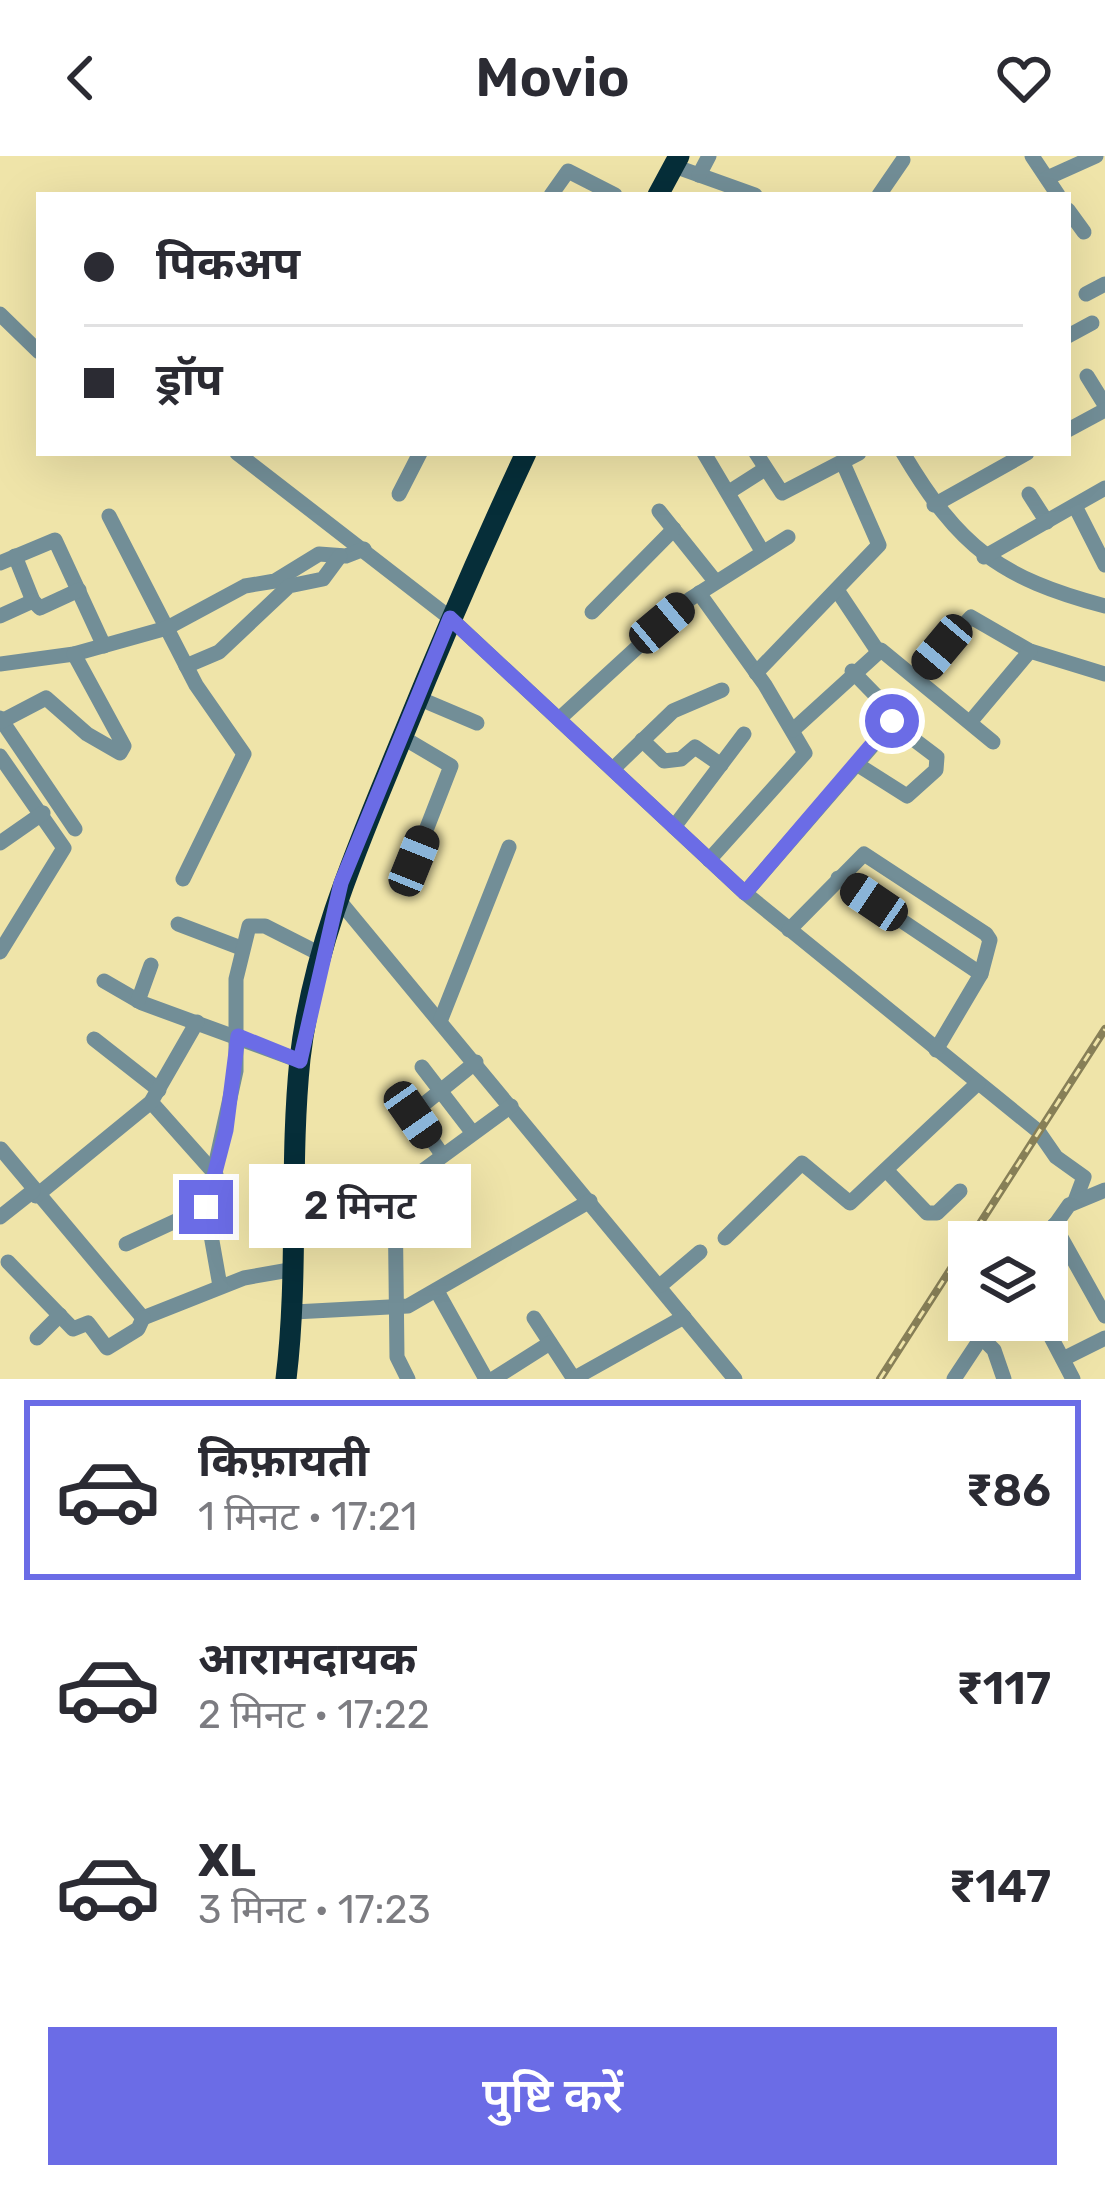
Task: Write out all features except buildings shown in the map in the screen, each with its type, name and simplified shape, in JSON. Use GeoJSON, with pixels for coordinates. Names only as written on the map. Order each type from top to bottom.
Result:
{"type":"FeatureCollection","features":[{"type":"Feature","properties":{"kind":"highway"},"geometry":{"type":"LineString","coordinates":[[660,192],[677,161]]}},
{"type":"Feature","properties":{"kind":"highway"},"geometry":{"type":"LineString","coordinates":[[286,1379],[295,1312],[300,1061],[322,955],[337,898],[450,618],[525,456]]}},
{"type":"Feature","properties":{"kind":"street"},"geometry":{"type":"LineString","coordinates":[[699,175],[709,156]]}},
{"type":"Feature","properties":{"kind":"street"},"geometry":{"type":"LineString","coordinates":[[1032,156],[1056,192]]}},
{"type":"Feature","properties":{"kind":"street"},"geometry":{"type":"LineString","coordinates":[[1047,178],[1096,156]]}},
{"type":"Feature","properties":{"kind":"street"},"geometry":{"type":"LineString","coordinates":[[881,192],[903,160]]}},
{"type":"Feature","properties":{"kind":"street"},"geometry":{"type":"LineString","coordinates":[[677,161],[699,175],[747,192]]}},
{"type":"Feature","properties":{"kind":"street"},"geometry":{"type":"LineString","coordinates":[[553,192],[568,171],[609,192]]}},
{"type":"Feature","properties":{"kind":"street"},"geometry":{"type":"LineString","coordinates":[[1071,213],[1084,232]]}},
{"type":"Feature","properties":{"kind":"street"},"geometry":{"type":"LineString","coordinates":[[1086,294],[1105,284]]}},
{"type":"Feature","properties":{"kind":"street"},"geometry":{"type":"LineString","coordinates":[[0,314],[36,349]]}},
{"type":"Feature","properties":{"kind":"street"},"geometry":{"type":"LineString","coordinates":[[1071,334],[1092,323]]}},
{"type":"Feature","properties":{"kind":"street"},"geometry":{"type":"LineString","coordinates":[[1071,428],[1105,407],[1087,376]]}},
{"type":"Feature","properties":{"kind":"street"},"geometry":{"type":"LineString","coordinates":[[242,456],[450,618],[745,893],[1038,1131],[1052,1152],[1084,1177],[1075,1201],[1058,1221]]}},
{"type":"Feature","properties":{"kind":"street"},"geometry":{"type":"LineString","coordinates":[[399,494],[418,456]]}},
{"type":"Feature","properties":{"kind":"street"},"geometry":{"type":"LineString","coordinates":[[706,456],[762,551]]}},
{"type":"Feature","properties":{"kind":"street"},"geometry":{"type":"LineString","coordinates":[[758,456],[782,493],[854,456]]}},
{"type":"Feature","properties":{"kind":"street"},"geometry":{"type":"LineString","coordinates":[[905,456],[934,505],[984,557],[1030,584],[1105,606]]}},
{"type":"Feature","properties":{"kind":"street"},"geometry":{"type":"LineString","coordinates":[[934,505],[1020,456]]}},
{"type":"Feature","properties":{"kind":"street"},"geometry":{"type":"LineString","coordinates":[[756,673],[879,545],[843,463]]}},
{"type":"Feature","properties":{"kind":"street"},"geometry":{"type":"LineString","coordinates":[[730,492],[765,469]]}},
{"type":"Feature","properties":{"kind":"street"},"geometry":{"type":"LineString","coordinates":[[984,557],[1105,488]]}},
{"type":"Feature","properties":{"kind":"street"},"geometry":{"type":"LineString","coordinates":[[1028,494],[1047,522]]}},
{"type":"Feature","properties":{"kind":"street"},"geometry":{"type":"LineString","coordinates":[[1075,506],[1105,565]]}},
{"type":"Feature","properties":{"kind":"street"},"geometry":{"type":"LineString","coordinates":[[659,511],[715,581]]}},
{"type":"Feature","properties":{"kind":"street"},"geometry":{"type":"LineString","coordinates":[[109,516],[186,666],[244,758],[183,879]]}},
{"type":"Feature","properties":{"kind":"street"},"geometry":{"type":"LineString","coordinates":[[592,612],[674,530]]}},
{"type":"Feature","properties":{"kind":"street"},"geometry":{"type":"LineString","coordinates":[[559,719],[699,593],[788,537]]}},
{"type":"Feature","properties":{"kind":"street"},"geometry":{"type":"LineString","coordinates":[[79,590],[40,608],[7,560],[55,540],[79,590],[104,646]]}},
{"type":"Feature","properties":{"kind":"street"},"geometry":{"type":"LineString","coordinates":[[0,664],[74,654],[167,628],[245,586],[275,581],[319,554],[340,556],[364,550]]}},
{"type":"Feature","properties":{"kind":"street"},"geometry":{"type":"LineString","coordinates":[[186,666],[219,652],[290,586],[323,579],[340,556]]}},
{"type":"Feature","properties":{"kind":"street"},"geometry":{"type":"LineString","coordinates":[[837,590],[877,650],[918,675],[993,742]]}},
{"type":"Feature","properties":{"kind":"street"},"geometry":{"type":"LineString","coordinates":[[699,593],[793,730],[802,758],[710,860]]}},
{"type":"Feature","properties":{"kind":"street"},"geometry":{"type":"LineString","coordinates":[[0,616],[33,601]]}},
{"type":"Feature","properties":{"kind":"street"},"geometry":{"type":"LineString","coordinates":[[918,675],[971,617],[1030,652],[1105,674]]}},
{"type":"Feature","properties":{"kind":"street"},"geometry":{"type":"LineString","coordinates":[[793,730],[877,650]]}},
{"type":"Feature","properties":{"kind":"street"},"geometry":{"type":"LineString","coordinates":[[971,721],[1030,652]]}},
{"type":"Feature","properties":{"kind":"street"},"geometry":{"type":"LineString","coordinates":[[74,654],[124,750],[116,753],[87,734],[46,698],[1,719],[75,829]]}},
{"type":"Feature","properties":{"kind":"street"},"geometry":{"type":"LineString","coordinates":[[745,893],[892,723],[891,711],[852,671]]}},
{"type":"Feature","properties":{"kind":"street"},"geometry":{"type":"LineString","coordinates":[[613,769],[679,707],[722,690]]}},
{"type":"Feature","properties":{"kind":"street"},"geometry":{"type":"LineString","coordinates":[[418,698],[477,723]]}},
{"type":"Feature","properties":{"kind":"street"},"geometry":{"type":"LineString","coordinates":[[858,765],[908,796],[936,770],[937,757],[892,723]]}},
{"type":"Feature","properties":{"kind":"street"},"geometry":{"type":"LineString","coordinates":[[674,827],[744,734]]}},
{"type":"Feature","properties":{"kind":"street"},"geometry":{"type":"LineString","coordinates":[[402,737],[451,766],[414,861]]}},
{"type":"Feature","properties":{"kind":"street"},"geometry":{"type":"LineString","coordinates":[[643,740],[664,761],[681,759],[695,747],[721,765]]}},
{"type":"Feature","properties":{"kind":"street"},"geometry":{"type":"LineString","coordinates":[[0,756],[64,848],[0,952]]}},
{"type":"Feature","properties":{"kind":"street"},"geometry":{"type":"LineString","coordinates":[[0,843],[43,813]]}},
{"type":"Feature","properties":{"kind":"street"},"geometry":{"type":"LineString","coordinates":[[441,1019],[509,847]]}},
{"type":"Feature","properties":{"kind":"street"},"geometry":{"type":"LineString","coordinates":[[789,930],[860,855],[869,855],[989,937],[981,974],[936,1050]]}},
{"type":"Feature","properties":{"kind":"street"},"geometry":{"type":"LineString","coordinates":[[838,878],[981,974]]}},
{"type":"Feature","properties":{"kind":"street"},"geometry":{"type":"LineString","coordinates":[[337,898],[735,1379]]}},
{"type":"Feature","properties":{"kind":"street"},"geometry":{"type":"LineString","coordinates":[[178,924],[241,948]]}},
{"type":"Feature","properties":{"kind":"street"},"geometry":{"type":"LineString","coordinates":[[220,1286],[206,1207],[238,1036],[235,989],[241,948],[255,925],[322,955]]}},
{"type":"Feature","properties":{"kind":"street"},"geometry":{"type":"LineString","coordinates":[[139,1001],[151,965]]}},
{"type":"Feature","properties":{"kind":"street"},"geometry":{"type":"LineString","coordinates":[[104,981],[139,1001],[300,1061]]}},
{"type":"Feature","properties":{"kind":"street"},"geometry":{"type":"LineString","coordinates":[[0,1217],[155,1096],[197,1022]]}},
{"type":"Feature","properties":{"kind":"street"},"geometry":{"type":"LineString","coordinates":[[94,1039],[155,1096],[215,1175]]}},
{"type":"Feature","properties":{"kind":"street"},"geometry":{"type":"LineString","coordinates":[[441,1153],[413,1113],[476,1062]]}},
{"type":"Feature","properties":{"kind":"street"},"geometry":{"type":"LineString","coordinates":[[422,1066],[472,1132]]}},
{"type":"Feature","properties":{"kind":"street"},"geometry":{"type":"LineString","coordinates":[[725,1238],[802,1163],[850,1203],[978,1083]]}},
{"type":"Feature","properties":{"kind":"street"},"geometry":{"type":"LineString","coordinates":[[408,1379],[397,1358],[393,1197],[400,1185],[441,1153],[511,1106]]}},
{"type":"Feature","properties":{"kind":"street"},"geometry":{"type":"LineString","coordinates":[[1,1149],[143,1318]]}},
{"type":"Feature","properties":{"kind":"street"},"geometry":{"type":"LineString","coordinates":[[886,1170],[927,1213],[938,1213],[960,1191]]}},
{"type":"Feature","properties":{"kind":"street"},"geometry":{"type":"LineString","coordinates":[[1075,1201],[1105,1190]]}},
{"type":"Feature","properties":{"kind":"street"},"geometry":{"type":"LineString","coordinates":[[295,1312],[397,1308],[438,1293],[590,1201]]}},
{"type":"Feature","properties":{"kind":"street"},"geometry":{"type":"LineString","coordinates":[[127,1244],[206,1207]]}},
{"type":"Feature","properties":{"kind":"street"},"geometry":{"type":"LineString","coordinates":[[1068,1251],[1105,1316]]}},
{"type":"Feature","properties":{"kind":"street"},"geometry":{"type":"LineString","coordinates":[[661,1286],[700,1252]]}},
{"type":"Feature","properties":{"kind":"street"},"geometry":{"type":"LineString","coordinates":[[8,1262],[73,1328],[88,1323],[110,1348],[138,1329],[143,1318],[220,1286],[295,1269]]}},
{"type":"Feature","properties":{"kind":"street"},"geometry":{"type":"LineString","coordinates":[[438,1293],[490,1379],[550,1342]]}},
{"type":"Feature","properties":{"kind":"street"},"geometry":{"type":"LineString","coordinates":[[38,1338],[60,1315]]}},
{"type":"Feature","properties":{"kind":"street"},"geometry":{"type":"LineString","coordinates":[[534,1318],[574,1379],[685,1317]]}},
{"type":"Feature","properties":{"kind":"street"},"geometry":{"type":"LineString","coordinates":[[1063,1359],[1105,1338]]}},
{"type":"Feature","properties":{"kind":"street"},"geometry":{"type":"LineString","coordinates":[[954,1379],[979,1341]]}},
{"type":"Feature","properties":{"kind":"street"},"geometry":{"type":"LineString","coordinates":[[986,1341],[1004,1379]]}},
{"type":"Feature","properties":{"kind":"street"},"geometry":{"type":"LineString","coordinates":[[1053,1341],[1073,1379]]}},
{"type":"Feature","properties":{"kind":"railway"},"geometry":{"type":"LineString","coordinates":[[880,1379],[1105,1029]]}},
{"type":"Feature","properties":{"kind":"route"},"geometry":{"type":"LineString","coordinates":[[206,1207],[219,1169],[238,1036],[300,1061],[341,883],[450,618],[745,893],[892,721]]}}]}
